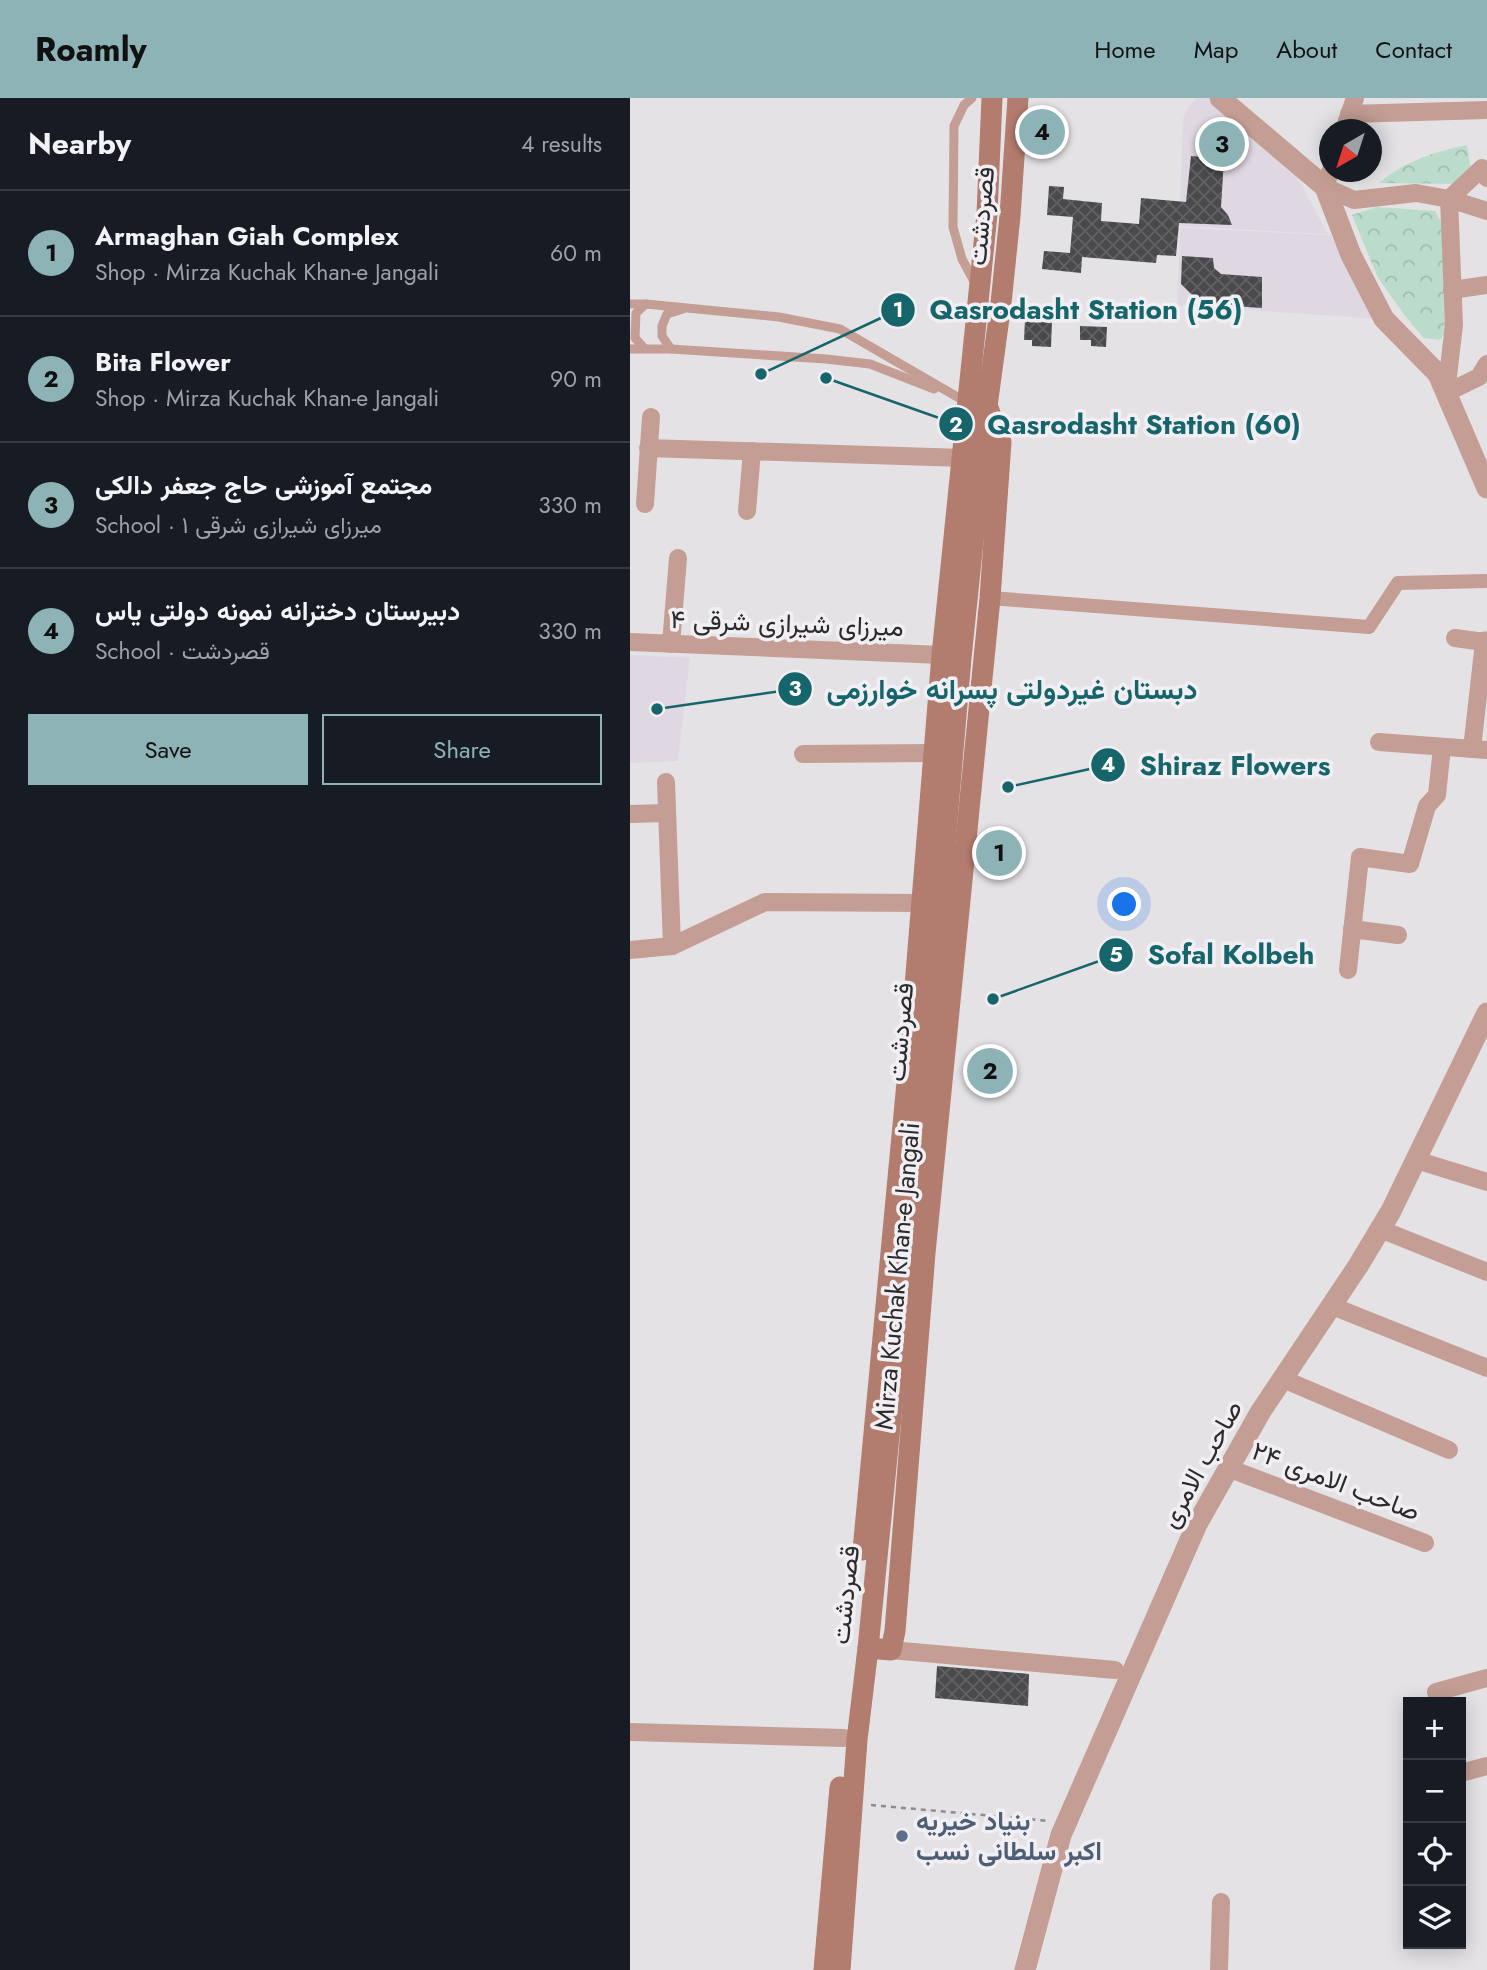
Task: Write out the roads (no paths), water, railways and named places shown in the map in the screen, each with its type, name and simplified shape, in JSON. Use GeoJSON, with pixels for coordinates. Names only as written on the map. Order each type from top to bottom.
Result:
{"type":"FeatureCollection","features":[{"type":"Feature","properties":{"kind":"main road","name":"قصردشت"},"geometry":{"type":"LineString","coordinates":[[824,1970],[908,1072],[921,903],[942,755],[977,404],[980,292],[987,214],[992,98]]}},
{"type":"Feature","properties":{"kind":"main road","name":"قصردشت"},"geometry":{"type":"LineString","coordinates":[[977,404],[1007,241],[1018,98]]}},
{"type":"Feature","properties":{"kind":"main road","name":"Mirza Kuchak Khan-e Jangali"},"geometry":{"type":"LineString","coordinates":[[891,1650],[895,1631],[925,1253],[934,1074],[989,598],[1001,442],[977,404]]}},
{"type":"Feature","properties":{"kind":"main road","name":"قصردشت"},"geometry":{"type":"LineString","coordinates":[[840,1970],[857,1740],[934,1074],[942,755]]}},
{"type":"Feature","properties":{"kind":"main road"},"geometry":{"type":"LineString","coordinates":[[868,1648],[891,1650]]}},
{"type":"Feature","properties":{"kind":"street"},"geometry":{"type":"LineString","coordinates":[[1220,98],[1319,172]]}},
{"type":"Feature","properties":{"kind":"street"},"geometry":{"type":"LineString","coordinates":[[1349,114],[1487,110]]}},
{"type":"Feature","properties":{"kind":"street"},"geometry":{"type":"LineString","coordinates":[[1449,199],[1485,171]]}},
{"type":"Feature","properties":{"kind":"street"},"geometry":{"type":"LineString","coordinates":[[1329,182],[1350,255],[1384,319],[1437,374],[1487,488]]}},
{"type":"Feature","properties":{"kind":"street"},"geometry":{"type":"LineString","coordinates":[[1332,182],[1354,200],[1416,193],[1449,199],[1487,211]]}},
{"type":"Feature","properties":{"kind":"street"},"geometry":{"type":"LineString","coordinates":[[1446,393],[1454,325],[1449,199]]}},
{"type":"Feature","properties":{"kind":"street"},"geometry":{"type":"LineString","coordinates":[[1452,290],[1487,285]]}},
{"type":"Feature","properties":{"kind":"street"},"geometry":{"type":"LineString","coordinates":[[1446,393],[1479,377],[1487,364]]}},
{"type":"Feature","properties":{"kind":"street"},"geometry":{"type":"LineString","coordinates":[[645,504],[651,417]]}},
{"type":"Feature","properties":{"kind":"street"},"geometry":{"type":"LineString","coordinates":[[648,448],[972,459]]}},
{"type":"Feature","properties":{"kind":"street"},"geometry":{"type":"LineString","coordinates":[[747,511],[752,451]]}},
{"type":"Feature","properties":{"kind":"street"},"geometry":{"type":"LineString","coordinates":[[671,644],[678,558]]}},
{"type":"Feature","properties":{"kind":"street"},"geometry":{"type":"LineString","coordinates":[[989,598],[1369,627],[1398,583],[1487,581]]}},
{"type":"Feature","properties":{"kind":"street"},"geometry":{"type":"LineString","coordinates":[[1379,742],[1480,750],[1485,642],[1455,638]]}},
{"type":"Feature","properties":{"kind":"street","name":"۴ میرزای شیرازی شرقی"},"geometry":{"type":"LineString","coordinates":[[630,642],[952,657]]}},
{"type":"Feature","properties":{"kind":"street"},"geometry":{"type":"LineString","coordinates":[[1348,970],[1360,857],[1410,864],[1427,806],[1437,794],[1442,747]]}},
{"type":"Feature","properties":{"kind":"street"},"geometry":{"type":"LineString","coordinates":[[803,754],[942,755]]}},
{"type":"Feature","properties":{"kind":"street"},"geometry":{"type":"LineString","coordinates":[[666,782],[672,946]]}},
{"type":"Feature","properties":{"kind":"street"},"geometry":{"type":"LineString","coordinates":[[630,814],[667,813]]}},
{"type":"Feature","properties":{"kind":"street"},"geometry":{"type":"LineString","coordinates":[[630,950],[672,946],[765,902],[921,903]]}},
{"type":"Feature","properties":{"kind":"street"},"geometry":{"type":"LineString","coordinates":[[1352,929],[1398,935]]}},
{"type":"Feature","properties":{"kind":"street","name":"صاحب الامری"},"geometry":{"type":"LineString","coordinates":[[1025,1970],[1061,1835],[1197,1524],[1261,1411],[1380,1229],[1487,1013]]}},
{"type":"Feature","properties":{"kind":"street"},"geometry":{"type":"LineString","coordinates":[[1416,1160],[1487,1182]]}},
{"type":"Feature","properties":{"kind":"street"},"geometry":{"type":"LineString","coordinates":[[1380,1229],[1487,1272]]}},
{"type":"Feature","properties":{"kind":"street"},"geometry":{"type":"LineString","coordinates":[[1332,1306],[1487,1368]]}},
{"type":"Feature","properties":{"kind":"street"},"geometry":{"type":"LineString","coordinates":[[1283,1378],[1449,1450]]}},
{"type":"Feature","properties":{"kind":"street","name":"۲۴ صاحب الامری"},"geometry":{"type":"LineString","coordinates":[[1228,1468],[1425,1543]]}},
{"type":"Feature","properties":{"kind":"street"},"geometry":{"type":"LineString","coordinates":[[891,1650],[1115,1671]]}},
{"type":"Feature","properties":{"kind":"street"},"geometry":{"type":"LineString","coordinates":[[1436,1692],[1487,1678]]}},
{"type":"Feature","properties":{"kind":"street"},"geometry":{"type":"LineString","coordinates":[[630,1732],[844,1738]]}},
{"type":"Feature","properties":{"kind":"street"},"geometry":{"type":"LineString","coordinates":[[1466,1772],[1487,1766]]}},
{"type":"Feature","properties":{"kind":"street"},"geometry":{"type":"LineString","coordinates":[[1219,1970],[1222,1902]]}},
{"type":"Feature","properties":{"kind":"lane"},"geometry":{"type":"LineString","coordinates":[[972,98],[964,105],[954,126],[953,227],[962,259],[980,292]]}},
{"type":"Feature","properties":{"kind":"lane"},"geometry":{"type":"LineString","coordinates":[[630,304],[779,317],[840,330],[977,404]]}},
{"type":"Feature","properties":{"kind":"lane"},"geometry":{"type":"LineString","coordinates":[[643,348],[635,338],[635,325],[636,313],[646,304]]}},
{"type":"Feature","properties":{"kind":"lane"},"geometry":{"type":"LineString","coordinates":[[671,349],[662,336],[662,326],[667,314],[684,309]]}},
{"type":"Feature","properties":{"kind":"lane"},"geometry":{"type":"LineString","coordinates":[[630,349],[671,349],[870,364],[977,404]]}},
{"type":"Feature","properties":{"kind":"place","name":"دبیرستان دخترانه نمونه دولتی یاس"},"geometry":{"type":"Point","coordinates":[1042,132]}},
{"type":"Feature","properties":{"kind":"place","name":"مجتمع آموزشی حاج جعفر دالکی"},"geometry":{"type":"Point","coordinates":[1222,144]}},
{"type":"Feature","properties":{"kind":"place","name":"Qasrodasht Station (56)"},"geometry":{"type":"Point","coordinates":[761,374]}},
{"type":"Feature","properties":{"kind":"place","name":"Qasrodasht Station (60)"},"geometry":{"type":"Point","coordinates":[826,378]}},
{"type":"Feature","properties":{"kind":"place","name":"دبستان غیردولتی پسرانه خوارزمی"},"geometry":{"type":"Point","coordinates":[657,709]}},
{"type":"Feature","properties":{"kind":"place","name":"Shiraz Flowers"},"geometry":{"type":"Point","coordinates":[1008,787]}},
{"type":"Feature","properties":{"kind":"place","name":"Armaghan Giah Complex"},"geometry":{"type":"Point","coordinates":[999,853]}},
{"type":"Feature","properties":{"kind":"place","name":"Sofal Kolbeh"},"geometry":{"type":"Point","coordinates":[993,999]}},
{"type":"Feature","properties":{"kind":"place","name":"Bita Flower"},"geometry":{"type":"Point","coordinates":[990,1071]}},
{"type":"Feature","properties":{"kind":"place","name":"بنیاد خیریه اکبر سلطانی نسب"},"geometry":{"type":"Point","coordinates":[902,1836]}}]}
